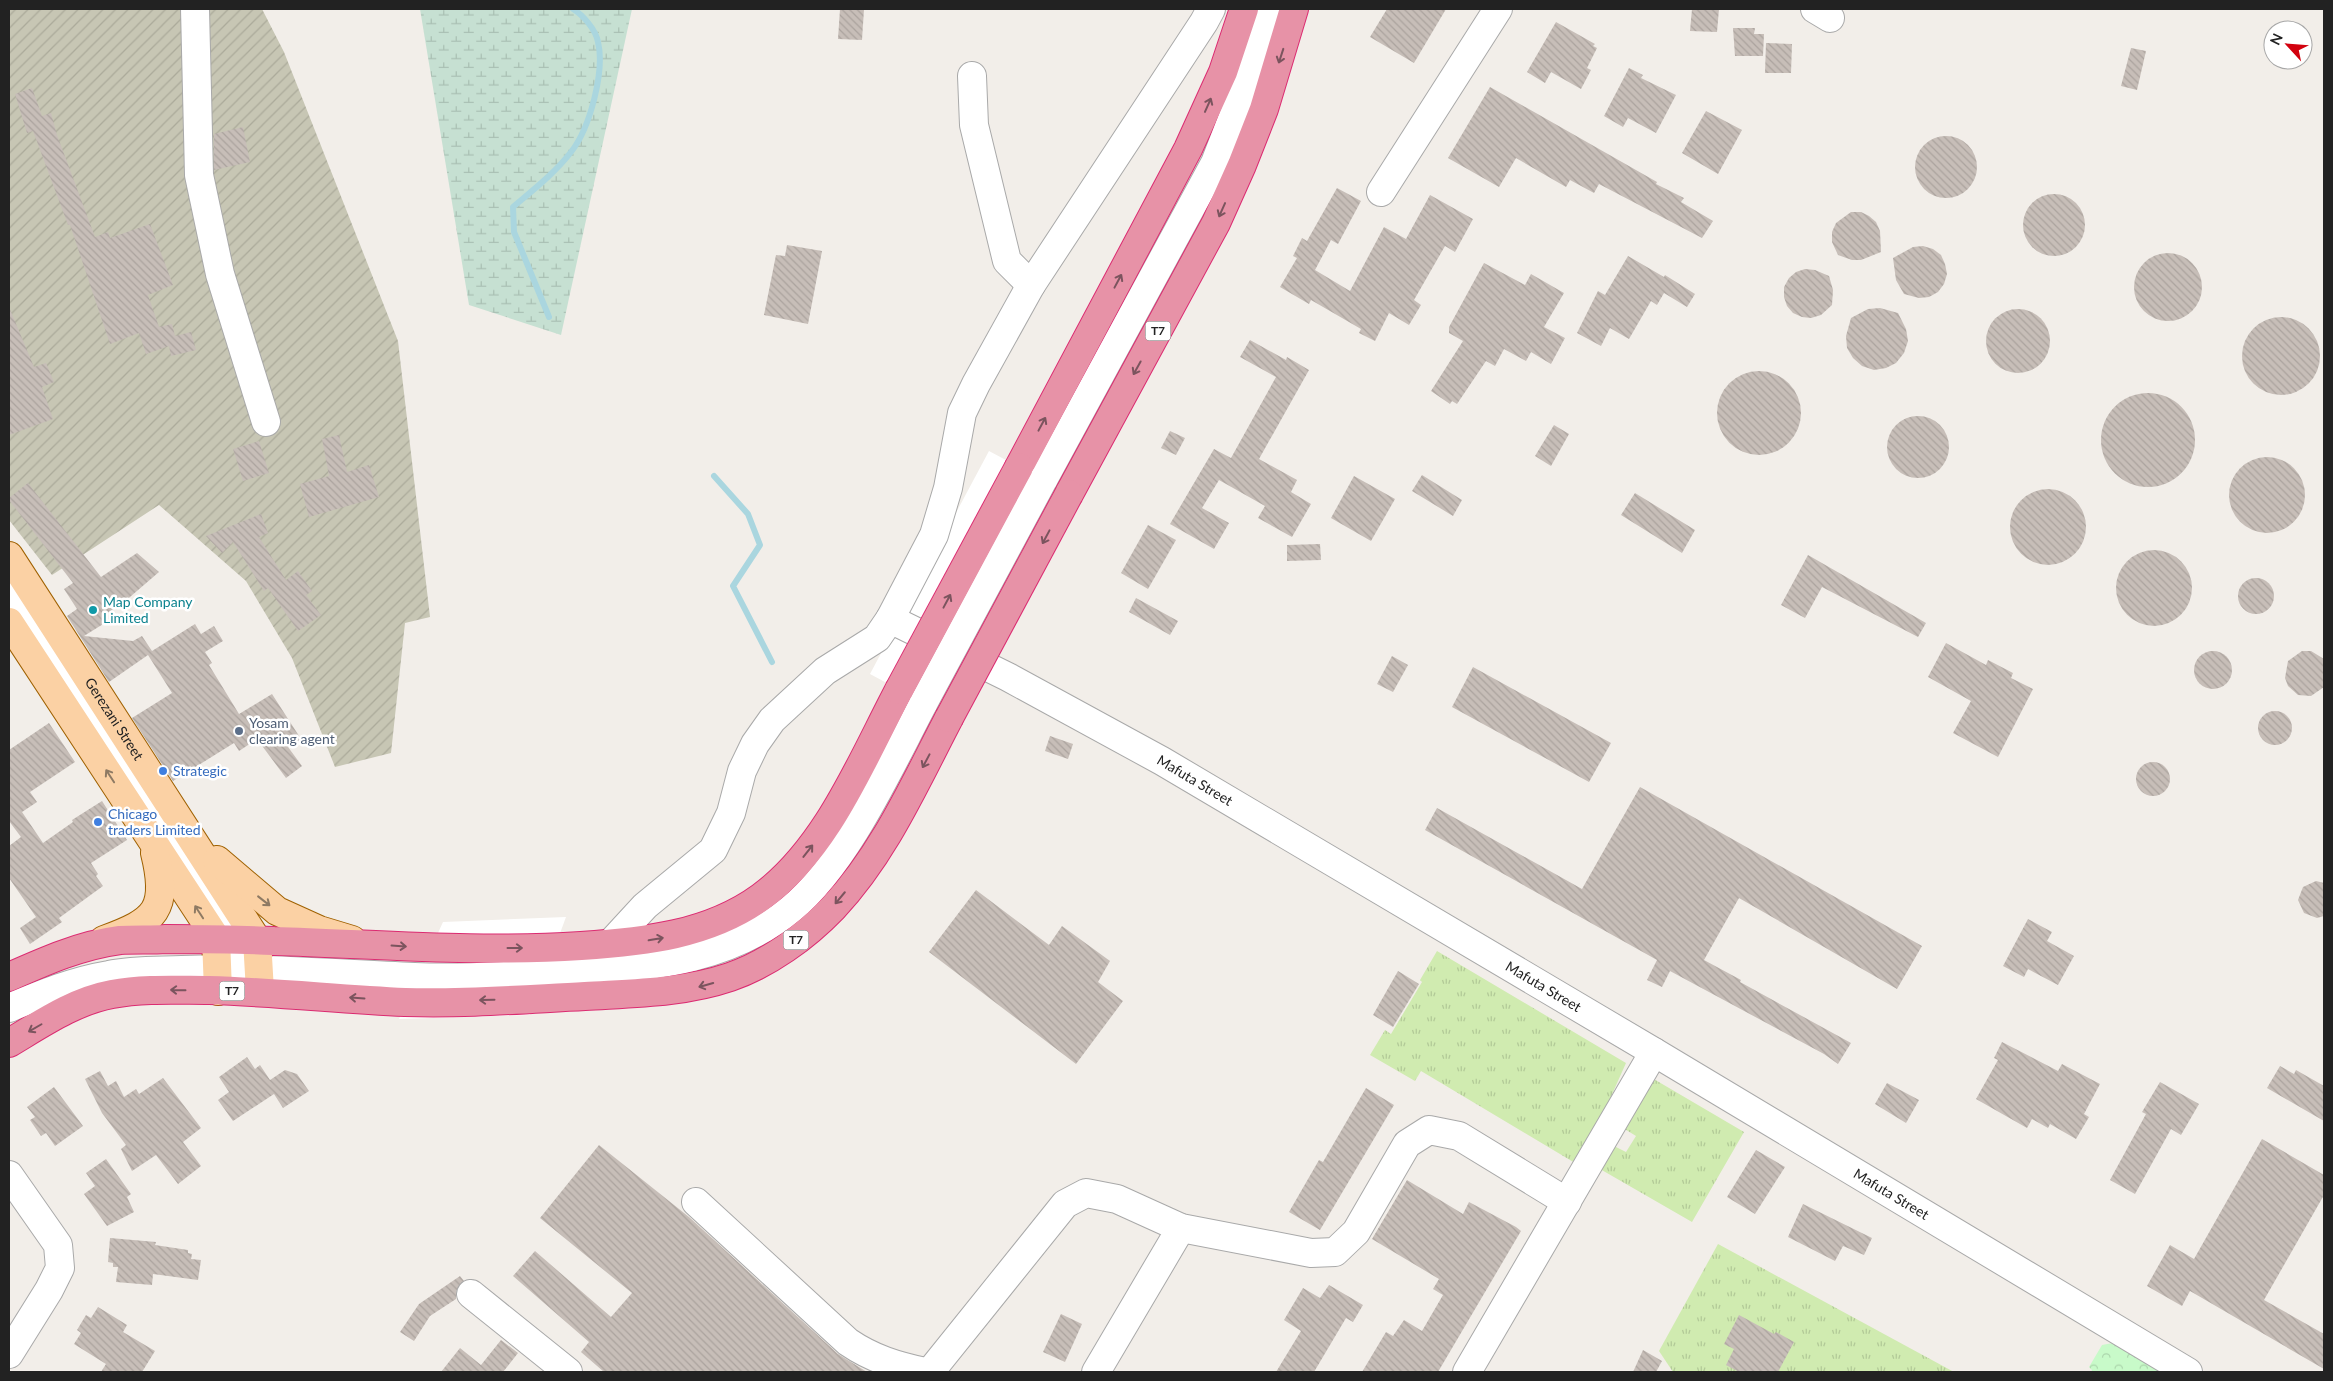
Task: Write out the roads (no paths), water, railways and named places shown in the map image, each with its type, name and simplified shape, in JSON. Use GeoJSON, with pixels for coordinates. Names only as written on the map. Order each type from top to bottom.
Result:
{"type":"FeatureCollection","features":[{"type":"Feature","properties":{"kind":"highway"},"geometry":{"type":"LineString","coordinates":[[9,977],[55,957],[86,947],[122,940],[237,939],[431,948],[555,948],[610,944],[670,936],[723,919],[761,897],[800,862],[817,839],[847,790],[1188,149],[1223,72],[1244,9]]}},
{"type":"Feature","properties":{"kind":"highway","name":"T7"},"geometry":{"type":"LineString","coordinates":[[9,1043],[61,1013],[110,994],[238,978],[406,1002],[541,986],[655,992],[700,987],[733,976],[770,959],[797,940],[833,908],[866,867],[890,829],[1216,223],[1264,109],[1294,9]]}},
{"type":"Feature","properties":{"kind":"main road","name":"Gerezani Street"},"geometry":{"type":"LineString","coordinates":[[9,556],[188,834],[237,939],[238,978]]}},
{"type":"Feature","properties":{"kind":"main road","name":"Gerezani Street"},"geometry":{"type":"LineString","coordinates":[[9,622],[152,841],[237,939]]}},
{"type":"Feature","properties":{"kind":"main road"},"geometry":{"type":"LineString","coordinates":[[188,834],[242,883],[277,911],[319,930],[366,944]]}},
{"type":"Feature","properties":{"kind":"main road"},"geometry":{"type":"LineString","coordinates":[[86,947],[135,929],[150,918],[160,901],[161,879],[152,841]]}},
{"type":"Feature","properties":{"kind":"main road","name":"T7"},"geometry":{"type":"LineString","coordinates":[[237,939],[238,978]]}},
{"type":"Feature","properties":{"kind":"street"},"geometry":{"type":"LineString","coordinates":[[195,9],[199,175],[220,274],[266,422]]}},
{"type":"Feature","properties":{"kind":"street"},"geometry":{"type":"LineString","coordinates":[[610,944],[645,906],[713,850],[731,813],[742,772],[755,744],[772,720],[824,671],[877,638],[890,619],[934,535],[948,488],[962,413],[1031,285],[1211,9]]}},
{"type":"Feature","properties":{"kind":"street"},"geometry":{"type":"LineString","coordinates":[[9,1008],[60,986],[110,974],[238,978],[418,977],[541,986],[642,968],[728,948],[764,930],[793,908],[822,878],[858,825],[1215,163],[1241,96],[1268,9]]}},
{"type":"Feature","properties":{"kind":"street"},"geometry":{"type":"LineString","coordinates":[[1381,192],[1498,9]]}},
{"type":"Feature","properties":{"kind":"street"},"geometry":{"type":"LineString","coordinates":[[972,76],[974,125],[1007,261],[1031,285]]}},
{"type":"Feature","properties":{"kind":"street"},"geometry":{"type":"LineString","coordinates":[[9,587],[237,939]]}},
{"type":"Feature","properties":{"kind":"street","name":"Mafuta Street"},"geometry":{"type":"LineString","coordinates":[[890,619],[1008,676],[1162,761],[1654,1052],[2188,1372]]}},
{"type":"Feature","properties":{"kind":"street"},"geometry":{"type":"LineString","coordinates":[[1467,1372],[1654,1052]]}},
{"type":"Feature","properties":{"kind":"street"},"geometry":{"type":"LineString","coordinates":[[930,1372],[1066,1204],[1086,1193],[1110,1198],[1181,1228],[1311,1253],[1335,1252],[1356,1232],[1407,1144],[1429,1130],[1459,1136],[1567,1202]]}},
{"type":"Feature","properties":{"kind":"street"},"geometry":{"type":"LineString","coordinates":[[9,1175],[58,1245],[60,1268],[49,1290],[9,1354]]}},
{"type":"Feature","properties":{"kind":"street"},"geometry":{"type":"LineString","coordinates":[[696,1202],[848,1342],[866,1355],[891,1364],[925,1372]]}},
{"type":"Feature","properties":{"kind":"street"},"geometry":{"type":"LineString","coordinates":[[1096,1372],[1181,1228]]}},
{"type":"Feature","properties":{"kind":"street"},"geometry":{"type":"LineString","coordinates":[[470,1294],[568,1372]]}},
{"type":"Feature","properties":{"kind":"waterway"},"geometry":{"type":"LineString","coordinates":[[549,317],[514,232],[513,207],[565,160],[578,142],[590,114],[598,83],[600,54],[595,33],[581,15],[573,9]]}},
{"type":"Feature","properties":{"kind":"waterway"},"geometry":{"type":"LineString","coordinates":[[714,476],[748,514],[760,545],[733,586],[772,662]]}},
{"type":"Feature","properties":{"kind":"place","name":"Map Company Limited"},"geometry":{"type":"Point","coordinates":[93,610]}},
{"type":"Feature","properties":{"kind":"place","name":"Yosam clearing agent"},"geometry":{"type":"Point","coordinates":[239,731]}},
{"type":"Feature","properties":{"kind":"place","name":"Strategic"},"geometry":{"type":"Point","coordinates":[163,771]}},
{"type":"Feature","properties":{"kind":"place","name":"Chicago traders Limited"},"geometry":{"type":"Point","coordinates":[98,822]}}]}
